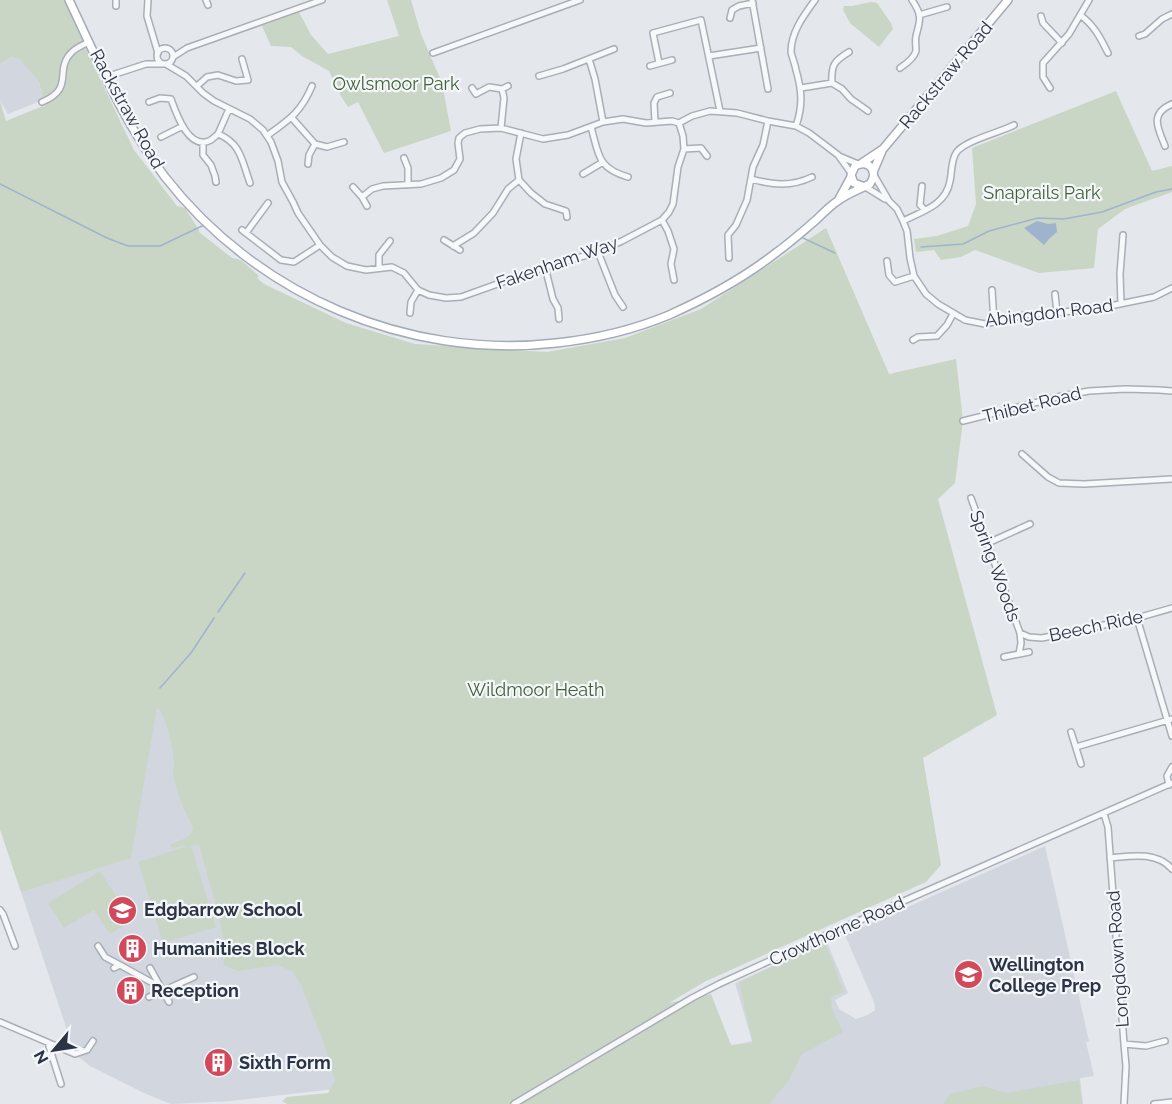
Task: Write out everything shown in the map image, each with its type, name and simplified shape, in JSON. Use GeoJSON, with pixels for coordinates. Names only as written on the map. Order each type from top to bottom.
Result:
{"type":"FeatureCollection","features":[{"type":"Feature","properties":{"kind":"main road","name":"Rackstraw Road"},"geometry":{"type":"LineString","coordinates":[[69,0],[106,78],[140,141],[162,173],[204,221],[237,250],[287,285],[342,313],[393,330],[439,340],[489,346],[525,346],[586,339],[653,321],[702,300],[745,276],[785,246],[837,201],[863,186]]}},
{"type":"Feature","properties":{"kind":"main road","name":"Rackstraw Road"},"geometry":{"type":"LineString","coordinates":[[860,164],[883,149],[1008,0]]}},
{"type":"Feature","properties":{"kind":"main road","name":"Rackstraw Road"},"geometry":{"type":"LineString","coordinates":[[874,173],[883,149]]}},
{"type":"Feature","properties":{"kind":"main road"},"geometry":{"type":"LineString","coordinates":[[860,164],[868,165],[874,173],[871,182],[863,186],[855,184],[851,175],[853,168],[860,164]]}},
{"type":"Feature","properties":{"kind":"main road","name":"Rackstraw Road"},"geometry":{"type":"LineString","coordinates":[[837,201],[851,175]]}},
{"type":"Feature","properties":{"kind":"street"},"geometry":{"type":"LineString","coordinates":[[148,0],[149,25],[159,62],[164,64]]}},
{"type":"Feature","properties":{"kind":"street"},"geometry":{"type":"LineString","coordinates":[[106,78],[146,64],[170,62],[182,51],[195,45],[322,0]]}},
{"type":"Feature","properties":{"kind":"street"},"geometry":{"type":"LineString","coordinates":[[433,53],[580,0]]}},
{"type":"Feature","properties":{"kind":"street"},"geometry":{"type":"LineString","coordinates":[[796,126],[801,111],[801,88],[791,52],[800,20],[815,0]]}},
{"type":"Feature","properties":{"kind":"street"},"geometry":{"type":"LineString","coordinates":[[900,68],[909,62],[916,52],[915,38],[920,24],[916,6],[912,0]]}},
{"type":"Feature","properties":{"kind":"street"},"geometry":{"type":"LineString","coordinates":[[1050,88],[1043,77],[1043,63],[1069,34],[1089,0]]}},
{"type":"Feature","properties":{"kind":"street"},"geometry":{"type":"LineString","coordinates":[[730,18],[732,10],[752,1],[768,89]]}},
{"type":"Feature","properties":{"kind":"street"},"geometry":{"type":"LineString","coordinates":[[919,15],[947,7]]}},
{"type":"Feature","properties":{"kind":"street"},"geometry":{"type":"LineString","coordinates":[[1080,15],[1098,32],[1108,53]]}},
{"type":"Feature","properties":{"kind":"street"},"geometry":{"type":"LineString","coordinates":[[1139,36],[1145,34],[1162,19],[1172,15]]}},
{"type":"Feature","properties":{"kind":"street"},"geometry":{"type":"LineString","coordinates":[[1041,16],[1043,23],[1062,43]]}},
{"type":"Feature","properties":{"kind":"street"},"geometry":{"type":"LineString","coordinates":[[659,63],[653,33],[701,20],[720,111]]}},
{"type":"Feature","properties":{"kind":"street"},"geometry":{"type":"LineString","coordinates":[[154,37],[172,52],[173,58]]}},
{"type":"Feature","properties":{"kind":"street"},"geometry":{"type":"LineString","coordinates":[[42,102],[59,91],[64,65],[73,51],[89,42]]}},
{"type":"Feature","properties":{"kind":"street"},"geometry":{"type":"LineString","coordinates":[[146,64],[160,50],[195,45]]}},
{"type":"Feature","properties":{"kind":"street"},"geometry":{"type":"LineString","coordinates":[[709,56],[761,48]]}},
{"type":"Feature","properties":{"kind":"street"},"geometry":{"type":"LineString","coordinates":[[539,76],[614,49]]}},
{"type":"Feature","properties":{"kind":"street"},"geometry":{"type":"LineString","coordinates":[[832,83],[831,72],[834,64],[849,52]]}},
{"type":"Feature","properties":{"kind":"street","name":"Fakenham Way"},"geometry":{"type":"LineString","coordinates":[[173,58],[179,70]]}},
{"type":"Feature","properties":{"kind":"street"},"geometry":{"type":"LineString","coordinates":[[197,86],[207,77],[218,75],[236,81],[248,80],[242,58]]}},
{"type":"Feature","properties":{"kind":"street"},"geometry":{"type":"LineString","coordinates":[[589,59],[603,123]]}},
{"type":"Feature","properties":{"kind":"street"},"geometry":{"type":"LineString","coordinates":[[650,66],[672,60]]}},
{"type":"Feature","properties":{"kind":"street","name":"Fakenham Way"},"geometry":{"type":"LineString","coordinates":[[164,64],[179,70],[208,97],[250,118],[268,135],[278,161],[282,182],[298,213],[320,245],[332,257],[347,266],[366,270],[392,267],[404,273],[418,290],[429,295],[446,298],[461,297],[545,267],[598,252],[662,220]]}},
{"type":"Feature","properties":{"kind":"street"},"geometry":{"type":"LineString","coordinates":[[801,88],[832,83],[868,111]]}},
{"type":"Feature","properties":{"kind":"street"},"geometry":{"type":"LineString","coordinates":[[268,135],[292,118],[305,101],[312,86]]}},
{"type":"Feature","properties":{"kind":"street"},"geometry":{"type":"LineString","coordinates":[[472,88],[476,94],[489,87],[502,89],[508,86]]}},
{"type":"Feature","properties":{"kind":"street"},"geometry":{"type":"LineString","coordinates":[[501,128],[504,98],[502,89]]}},
{"type":"Feature","properties":{"kind":"street"},"geometry":{"type":"LineString","coordinates":[[655,122],[654,103],[657,97],[670,93]]}},
{"type":"Feature","properties":{"kind":"street"},"geometry":{"type":"LineString","coordinates":[[149,102],[160,98],[171,99],[186,132],[193,139],[203,143],[218,134],[229,109]]}},
{"type":"Feature","properties":{"kind":"street"},"geometry":{"type":"LineString","coordinates":[[1165,146],[1157,123],[1159,113],[1172,104]]}},
{"type":"Feature","properties":{"kind":"street"},"geometry":{"type":"LineString","coordinates":[[362,197],[372,189],[383,186],[421,184],[454,170],[460,159],[459,138],[465,133],[480,129],[501,128],[543,139],[568,135],[623,119],[646,123],[672,121],[679,123],[710,111],[737,112],[796,126],[838,155],[860,164]]}},
{"type":"Feature","properties":{"kind":"street"},"geometry":{"type":"LineString","coordinates":[[292,118],[315,144],[327,147],[344,142]]}},
{"type":"Feature","properties":{"kind":"street"},"geometry":{"type":"LineString","coordinates":[[729,258],[728,235],[742,214],[747,200],[753,167],[763,145],[768,121]]}},
{"type":"Feature","properties":{"kind":"street"},"geometry":{"type":"LineString","coordinates":[[674,280],[672,264],[674,249],[662,220],[673,204],[678,167],[684,149],[679,123]]}},
{"type":"Feature","properties":{"kind":"street"},"geometry":{"type":"LineString","coordinates":[[903,221],[940,201],[948,191],[956,153],[964,146],[1014,125]]}},
{"type":"Feature","properties":{"kind":"street"},"geometry":{"type":"LineString","coordinates":[[161,137],[183,126]]}},
{"type":"Feature","properties":{"kind":"street"},"geometry":{"type":"LineString","coordinates":[[591,127],[599,157],[607,168],[615,174],[628,177]]}},
{"type":"Feature","properties":{"kind":"street"},"geometry":{"type":"LineString","coordinates":[[521,133],[516,159],[519,180],[545,204],[566,211],[567,217]]}},
{"type":"Feature","properties":{"kind":"street"},"geometry":{"type":"LineString","coordinates":[[218,134],[229,138],[237,148],[250,183]]}},
{"type":"Feature","properties":{"kind":"street"},"geometry":{"type":"LineString","coordinates":[[203,143],[203,155],[211,165],[216,182]]}},
{"type":"Feature","properties":{"kind":"street"},"geometry":{"type":"LineString","coordinates":[[308,164],[309,155],[315,144]]}},
{"type":"Feature","properties":{"kind":"street"},"geometry":{"type":"LineString","coordinates":[[684,149],[701,148],[707,156]]}},
{"type":"Feature","properties":{"kind":"street"},"geometry":{"type":"LineString","coordinates":[[838,155],[851,175]]}},
{"type":"Feature","properties":{"kind":"street"},"geometry":{"type":"LineString","coordinates":[[404,158],[408,168],[408,185]]}},
{"type":"Feature","properties":{"kind":"street"},"geometry":{"type":"LineString","coordinates":[[583,174],[603,162]]}},
{"type":"Feature","properties":{"kind":"street","name":"Abingdon Road"},"geometry":{"type":"LineString","coordinates":[[874,173],[889,201]]}},
{"type":"Feature","properties":{"kind":"street"},"geometry":{"type":"LineString","coordinates":[[751,179],[778,185],[812,177]]}},
{"type":"Feature","properties":{"kind":"street"},"geometry":{"type":"LineString","coordinates":[[453,246],[474,233],[493,213],[508,189],[519,180]]}},
{"type":"Feature","properties":{"kind":"street","name":"Abingdon Road"},"geometry":{"type":"LineString","coordinates":[[863,186],[889,201],[897,209],[907,231],[914,276],[926,294],[964,320],[985,324],[1025,315],[1121,304],[1154,297],[1172,288]]}},
{"type":"Feature","properties":{"kind":"street"},"geometry":{"type":"LineString","coordinates":[[922,186],[920,205],[925,210]]}},
{"type":"Feature","properties":{"kind":"street"},"geometry":{"type":"LineString","coordinates":[[353,187],[367,206]]}},
{"type":"Feature","properties":{"kind":"street"},"geometry":{"type":"LineString","coordinates":[[268,203],[244,232],[281,260],[294,262],[320,245]]}},
{"type":"Feature","properties":{"kind":"street"},"geometry":{"type":"LineString","coordinates":[[1121,304],[1120,274],[1123,235]]}},
{"type":"Feature","properties":{"kind":"street"},"geometry":{"type":"LineString","coordinates":[[444,240],[460,250]]}},
{"type":"Feature","properties":{"kind":"street"},"geometry":{"type":"LineString","coordinates":[[379,268],[379,255],[390,241]]}},
{"type":"Feature","properties":{"kind":"street"},"geometry":{"type":"LineString","coordinates":[[598,252],[615,295],[623,307]]}},
{"type":"Feature","properties":{"kind":"street"},"geometry":{"type":"LineString","coordinates":[[887,261],[889,275],[895,282],[914,276]]}},
{"type":"Feature","properties":{"kind":"street"},"geometry":{"type":"LineString","coordinates":[[545,267],[560,319]]}},
{"type":"Feature","properties":{"kind":"street"},"geometry":{"type":"LineString","coordinates":[[410,313],[411,302],[418,290]]}},
{"type":"Feature","properties":{"kind":"street"},"geometry":{"type":"LineString","coordinates":[[992,290],[994,322]]}},
{"type":"Feature","properties":{"kind":"street"},"geometry":{"type":"LineString","coordinates":[[1055,294],[1057,313]]}},
{"type":"Feature","properties":{"kind":"street"},"geometry":{"type":"LineString","coordinates":[[913,340],[918,337],[937,336],[947,326],[953,314]]}},
{"type":"Feature","properties":{"kind":"street","name":"Thibet Road"},"geometry":{"type":"LineString","coordinates":[[963,421],[1062,396],[1089,392],[1172,391]]}},
{"type":"Feature","properties":{"kind":"street"},"geometry":{"type":"LineString","coordinates":[[1022,454],[1048,477],[1059,483],[1084,484],[1172,479]]}},
{"type":"Feature","properties":{"kind":"street","name":"Spring Woods"},"geometry":{"type":"LineString","coordinates":[[971,498],[1020,633],[1019,654]]}},
{"type":"Feature","properties":{"kind":"street"},"geometry":{"type":"LineString","coordinates":[[988,543],[1030,524]]}},
{"type":"Feature","properties":{"kind":"street","name":"Beech Ride"},"geometry":{"type":"LineString","coordinates":[[1020,633],[1029,637],[1042,638],[1137,618],[1172,608]]}},
{"type":"Feature","properties":{"kind":"street"},"geometry":{"type":"LineString","coordinates":[[1137,618],[1170,720],[1172,736]]}},
{"type":"Feature","properties":{"kind":"street"},"geometry":{"type":"LineString","coordinates":[[1021,643],[1029,637]]}},
{"type":"Feature","properties":{"kind":"street"},"geometry":{"type":"LineString","coordinates":[[1004,657],[1029,652]]}},
{"type":"Feature","properties":{"kind":"street"},"geometry":{"type":"LineString","coordinates":[[1076,747],[1170,720]]}},
{"type":"Feature","properties":{"kind":"street"},"geometry":{"type":"LineString","coordinates":[[1071,732],[1081,764]]}},
{"type":"Feature","properties":{"kind":"street"},"geometry":{"type":"LineString","coordinates":[[1171,784],[1167,776],[1172,767]]}},
{"type":"Feature","properties":{"kind":"street","name":"Crowthorne Road"},"geometry":{"type":"LineString","coordinates":[[514,1104],[718,984],[1171,784]]}},
{"type":"Feature","properties":{"kind":"street","name":"Longdown Road"},"geometry":{"type":"LineString","coordinates":[[1104,814],[1108,827],[1126,1066],[1124,1104]]}},
{"type":"Feature","properties":{"kind":"street"},"geometry":{"type":"LineString","coordinates":[[1110,858],[1154,857],[1172,869]]}},
{"type":"Feature","properties":{"kind":"street"},"geometry":{"type":"LineString","coordinates":[[0,910],[15,946]]}},
{"type":"Feature","properties":{"kind":"street"},"geometry":{"type":"LineString","coordinates":[[98,946],[105,957],[117,967],[161,989]]}},
{"type":"Feature","properties":{"kind":"street"},"geometry":{"type":"LineString","coordinates":[[150,968],[169,1002]]}},
{"type":"Feature","properties":{"kind":"street"},"geometry":{"type":"LineString","coordinates":[[148,997],[161,989],[194,977]]}},
{"type":"Feature","properties":{"kind":"street"},"geometry":{"type":"LineString","coordinates":[[0,1022],[75,1054],[87,1050],[93,1041]]}},
{"type":"Feature","properties":{"kind":"street"},"geometry":{"type":"LineString","coordinates":[[1124,1044],[1146,1046],[1165,1041]]}},
{"type":"Feature","properties":{"kind":"street"},"geometry":{"type":"LineString","coordinates":[[48,1042],[61,1084]]}},
{"type":"Feature","properties":{"kind":"street"},"geometry":{"type":"LineString","coordinates":[[1154,1104],[1172,1102]]}},
{"type":"Feature","properties":{"kind":"shaded area"},"geometry":{"type":"Polygon","coordinates":[[[13,57],[20,58],[39,82],[43,100],[8,114],[0,101],[0,64],[13,57]]]}},
{"type":"Feature","properties":{"kind":"shaded area","name":"Edgbarrow School"},"geometry":{"type":"Polygon","coordinates":[[[160,690],[297,928],[344,1088],[231,1101],[171,1104],[90,1066],[75,1054],[0,829],[0,731],[160,690]]]}},
{"type":"Feature","properties":{"kind":"shaded area","name":"Wellington College Prep"},"geometry":{"type":"Polygon","coordinates":[[[1045,846],[1089,1041],[1086,1042],[1094,1076],[1080,1078],[1083,1104],[745,1104],[735,1045],[752,1041],[735,983],[827,942],[848,993],[835,1000],[839,1009],[856,1019],[868,1015],[875,1010],[874,1002],[845,935],[1045,846]]]}},
{"type":"Feature","properties":{"kind":"green space","name":"Wildmoor Heath"},"geometry":{"type":"Polygon","coordinates":[[[0,0],[66,0],[92,62],[134,150],[177,206],[185,208],[199,232],[232,258],[241,260],[259,276],[257,278],[264,284],[346,323],[415,344],[547,352],[625,338],[701,309],[826,228],[889,374],[956,359],[963,421],[955,483],[938,499],[997,715],[923,758],[941,865],[926,882],[704,982],[669,1003],[711,994],[731,1045],[753,1043],[739,983],[824,940],[844,992],[831,997],[832,1009],[843,1032],[802,1054],[789,1080],[771,1104],[287,1104],[282,1101],[287,1097],[328,1093],[335,1080],[324,1044],[301,985],[292,971],[278,965],[238,971],[223,965],[225,948],[219,916],[199,845],[191,846],[216,927],[163,943],[138,862],[188,846],[173,849],[170,845],[188,837],[193,827],[182,804],[173,775],[173,751],[169,734],[164,718],[157,707],[131,858],[21,892],[0,829],[0,101],[6,121],[45,107],[39,82],[20,59],[12,57],[0,64],[0,0]]]}},
{"type":"Feature","properties":{"kind":"green space","name":"Owlsmoor Park"},"geometry":{"type":"Polygon","coordinates":[[[387,0],[411,0],[421,34],[442,83],[451,131],[384,153],[358,102],[348,107],[329,71],[291,47],[271,46],[262,26],[299,12],[311,35],[328,54],[399,36],[387,0]]]}},
{"type":"Feature","properties":{"kind":"green space"},"geometry":{"type":"Polygon","coordinates":[[[877,3],[893,29],[879,47],[850,23],[843,10],[844,6],[877,3]]]}},
{"type":"Feature","properties":{"kind":"green space","name":"Snaprails Park"},"geometry":{"type":"Polygon","coordinates":[[[1116,91],[1152,171],[1172,166],[1172,192],[1125,209],[1098,229],[1094,268],[1039,273],[975,250],[961,257],[941,260],[934,250],[916,252],[914,239],[937,236],[968,226],[976,204],[972,148],[1116,91]]]}},
{"type":"Feature","properties":{"kind":"green space"},"geometry":{"type":"Polygon","coordinates":[[[100,871],[134,919],[110,934],[94,910],[64,928],[48,903],[100,871]]]}},
{"type":"Feature","properties":{"kind":"green space"},"geometry":{"type":"Polygon","coordinates":[[[1079,1080],[1082,1104],[943,1104],[950,1094],[982,1086],[1006,1093],[1079,1080]]]}},
{"type":"Feature","properties":{"kind":"water"},"geometry":{"type":"Polygon","coordinates":[[[1037,221],[1048,224],[1056,223],[1057,232],[1044,245],[1024,228],[1037,221]]]}},
{"type":"Feature","properties":{"kind":"waterway"},"geometry":{"type":"LineString","coordinates":[[0,184],[107,238],[128,246],[160,246],[203,226]]}},
{"type":"Feature","properties":{"kind":"waterway"},"geometry":{"type":"LineString","coordinates":[[921,247],[963,244],[989,231],[1038,218],[1064,219],[1102,212],[1156,192],[1172,189]]}},
{"type":"Feature","properties":{"kind":"waterway"},"geometry":{"type":"LineString","coordinates":[[803,238],[835,253]]}},
{"type":"Feature","properties":{"kind":"waterway"},"geometry":{"type":"LineString","coordinates":[[218,612],[245,573]]}},
{"type":"Feature","properties":{"kind":"waterway"},"geometry":{"type":"LineString","coordinates":[[160,688],[191,653],[214,618]]}},
{"type":"Feature","properties":{"kind":"place","name":"Edgbarrow School"},"geometry":{"type":"Point","coordinates":[123,910]}},
{"type":"Feature","properties":{"kind":"place","name":"Humanities Block"},"geometry":{"type":"Point","coordinates":[132,949]}},
{"type":"Feature","properties":{"kind":"place","name":"Wellington College Prep"},"geometry":{"type":"Point","coordinates":[968,975]}},
{"type":"Feature","properties":{"kind":"place","name":"Reception"},"geometry":{"type":"Point","coordinates":[130,991]}},
{"type":"Feature","properties":{"kind":"place","name":"Sixth Form"},"geometry":{"type":"Point","coordinates":[218,1063]}}]}
